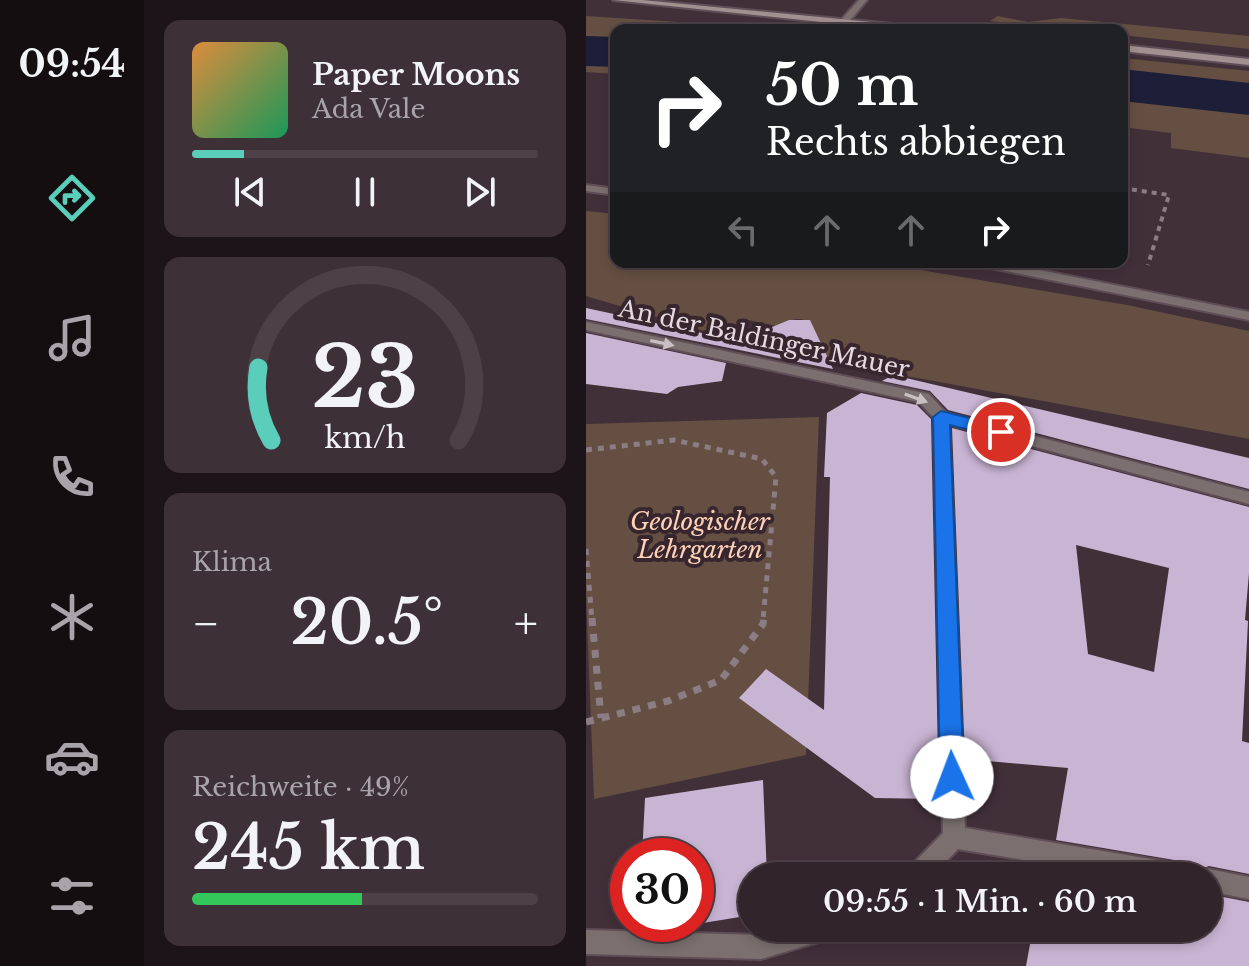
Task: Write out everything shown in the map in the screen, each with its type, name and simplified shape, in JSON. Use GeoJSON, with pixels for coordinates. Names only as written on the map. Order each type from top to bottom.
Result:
{"type":"FeatureCollection","features":[{"type":"Feature","properties":{"kind":"main road"},"geometry":{"type":"LineString","coordinates":[[617,0],[864,24]]}},
{"type":"Feature","properties":{"kind":"main road"},"geometry":{"type":"LineString","coordinates":[[1128,49],[1249,62]]}},
{"type":"Feature","properties":{"kind":"street"},"geometry":{"type":"LineString","coordinates":[[844,22],[863,0]]}},
{"type":"Feature","properties":{"kind":"street"},"geometry":{"type":"LineString","coordinates":[[586,188],[610,190]]}},
{"type":"Feature","properties":{"kind":"street"},"geometry":{"type":"LineString","coordinates":[[1012,268],[1249,316]]}},
{"type":"Feature","properties":{"kind":"street","name":"An der Baldinger Mauer"},"geometry":{"type":"LineString","coordinates":[[586,326],[924,398],[941,417],[1187,479],[1249,498]]}},
{"type":"Feature","properties":{"kind":"street"},"geometry":{"type":"LineString","coordinates":[[930,862],[954,837],[941,417]]}},
{"type":"Feature","properties":{"kind":"street"},"geometry":{"type":"LineString","coordinates":[[954,837],[1103,862]]}},
{"type":"Feature","properties":{"kind":"street"},"geometry":{"type":"LineString","coordinates":[[1222,883],[1249,888]]}},
{"type":"Feature","properties":{"kind":"street"},"geometry":{"type":"LineString","coordinates":[[586,942],[761,947],[778,942]]}},
{"type":"Feature","properties":{"kind":"path"},"geometry":{"type":"LineString","coordinates":[[1128,189],[1169,195],[1140,293]]}},
{"type":"Feature","properties":{"kind":"path"},"geometry":{"type":"LineString","coordinates":[[586,450],[674,440],[762,459],[776,477],[763,624],[721,680],[668,701],[586,722]]}},
{"type":"Feature","properties":{"kind":"path"},"geometry":{"type":"LineString","coordinates":[[586,549],[601,718]]}},
{"type":"Feature","properties":{"kind":"green space"},"geometry":{"type":"Polygon","coordinates":[[[586,16],[711,24],[610,24],[610,74],[586,72],[586,16]]]}},
{"type":"Feature","properties":{"kind":"green space"},"geometry":{"type":"Polygon","coordinates":[[[998,16],[1028,22],[1061,18],[1124,24],[1019,24],[990,21],[998,16]]]}},
{"type":"Feature","properties":{"kind":"green space"},"geometry":{"type":"Polygon","coordinates":[[[1128,24],[1249,36],[1249,49],[1128,36],[1128,24]]]}},
{"type":"Feature","properties":{"kind":"green space"},"geometry":{"type":"Polygon","coordinates":[[[1128,59],[1249,71],[1249,158],[1171,148],[1171,133],[1128,128],[1128,59]]]}},
{"type":"Feature","properties":{"kind":"green space"},"geometry":{"type":"Polygon","coordinates":[[[586,211],[610,213],[610,268],[909,268],[1127,305],[1249,331],[1249,439],[847,365],[803,353],[811,323],[799,319],[780,327],[748,320],[731,339],[586,296],[586,211]]]}},
{"type":"Feature","properties":{"kind":"green space","name":"Geologischer Lehrgarten"},"geometry":{"type":"Polygon","coordinates":[[[819,417],[806,755],[594,799],[586,594],[586,424],[819,417]]]}},
{"type":"Feature","properties":{"kind":"building"},"geometry":{"type":"Polygon","coordinates":[[[586,308],[730,339],[729,345],[789,320],[810,320],[833,369],[586,319],[586,308]]]}},
{"type":"Feature","properties":{"kind":"building"},"geometry":{"type":"Polygon","coordinates":[[[586,333],[726,363],[722,381],[678,387],[667,394],[586,384],[586,333]]]}},
{"type":"Feature","properties":{"kind":"building"},"geometry":{"type":"Polygon","coordinates":[[[893,375],[1249,458],[1249,489],[948,410],[930,391],[882,381],[893,375]]]}},
{"type":"Feature","properties":{"kind":"building"},"geometry":{"type":"Polygon","coordinates":[[[861,393],[917,405],[931,419],[938,756],[936,799],[875,798],[739,698],[766,669],[824,710],[830,477],[824,477],[827,413],[861,393]]]}},
{"type":"Feature","properties":{"kind":"building"},"geometry":{"type":"Polygon","coordinates":[[[952,428],[1249,507],[1245,620],[1248,621],[1242,741],[1249,743],[1249,874],[1222,869],[1222,862],[1186,862],[1056,840],[1068,768],[965,759],[952,428]],[[1076,545],[1088,654],[1154,672],[1169,568],[1076,545]]]}},
{"type":"Feature","properties":{"kind":"building"},"geometry":{"type":"Polygon","coordinates":[[[763,780],[766,862],[738,862],[738,917],[714,921],[714,838],[643,838],[645,798],[763,780]]]}},
{"type":"Feature","properties":{"kind":"building"},"geometry":{"type":"Polygon","coordinates":[[[1222,897],[1249,902],[1249,966],[1026,966],[1030,942],[1222,942],[1222,897]]]}},
{"type":"Feature","properties":{"kind":"waterway"},"geometry":{"type":"LineString","coordinates":[[586,51],[610,52]]}},
{"type":"Feature","properties":{"kind":"waterway"},"geometry":{"type":"LineString","coordinates":[[1128,86],[1249,99]]}},
{"type":"Feature","properties":{"kind":"route"},"geometry":{"type":"LineString","coordinates":[[952,777],[941,417],[1001,432]]}}]}
